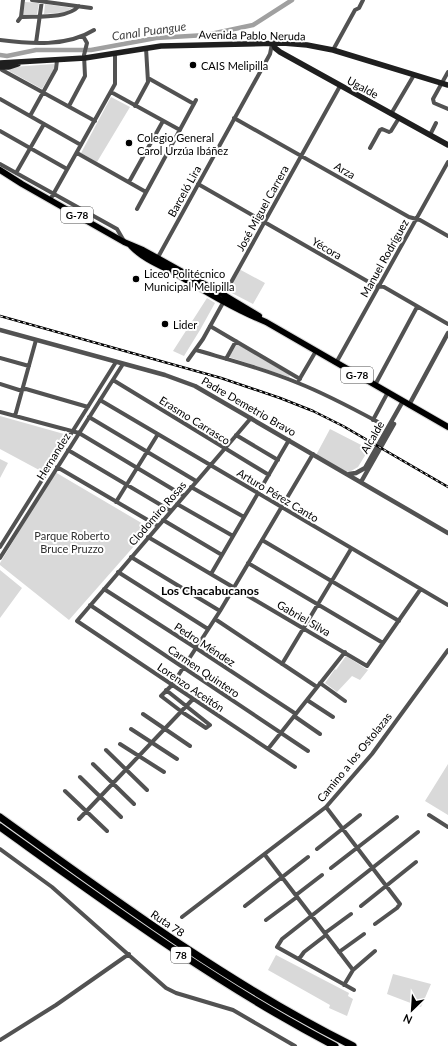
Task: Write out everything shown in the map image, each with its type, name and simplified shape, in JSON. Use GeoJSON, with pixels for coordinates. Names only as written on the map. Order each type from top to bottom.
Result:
{"type":"FeatureCollection","features":[{"type":"Feature","properties":{"kind":"highway","name":"Ruta 78"},"geometry":{"type":"LineString","coordinates":[[0,817],[133,913],[200,957],[270,1001],[353,1046]]}},
{"type":"Feature","properties":{"kind":"highway","name":"Ruta 78"},"geometry":{"type":"LineString","coordinates":[[0,827],[196,965],[271,1011],[335,1046]]}},
{"type":"Feature","properties":{"kind":"main road","name":"Avenida Pablo Neruda"},"geometry":{"type":"LineString","coordinates":[[1,66],[115,54],[146,48],[181,45],[272,43],[299,44],[333,50],[448,85]]}},
{"type":"Feature","properties":{"kind":"main road","name":"Ugalde"},"geometry":{"type":"LineString","coordinates":[[272,43],[280,52],[448,145]]}},
{"type":"Feature","properties":{"kind":"main road","name":"Avenida Pablo Neruda"},"geometry":{"type":"LineString","coordinates":[[1,66],[9,67],[28,62]]}},
{"type":"Feature","properties":{"kind":"main road","name":"G-78"},"geometry":{"type":"LineString","coordinates":[[0,170],[131,246],[142,250],[156,260],[224,298],[253,312],[266,322],[448,427]]}},
{"type":"Feature","properties":{"kind":"main road","name":"G-78"},"geometry":{"type":"LineString","coordinates":[[0,175],[22,184]]}},
{"type":"Feature","properties":{"kind":"street"},"geometry":{"type":"LineString","coordinates":[[23,0],[20,19],[67,14],[80,6]]}},
{"type":"Feature","properties":{"kind":"street"},"geometry":{"type":"LineString","coordinates":[[32,0],[91,8]]}},
{"type":"Feature","properties":{"kind":"street"},"geometry":{"type":"LineString","coordinates":[[333,50],[355,10],[359,8],[363,0]]}},
{"type":"Feature","properties":{"kind":"street"},"geometry":{"type":"LineString","coordinates":[[36,43],[42,1]]}},
{"type":"Feature","properties":{"kind":"street"},"geometry":{"type":"LineString","coordinates":[[0,40],[20,43],[65,41],[84,38],[94,30]]}},
{"type":"Feature","properties":{"kind":"street"},"geometry":{"type":"LineString","coordinates":[[69,106],[85,77],[85,56],[87,43],[84,38]]}},
{"type":"Feature","properties":{"kind":"street","name":"Barceló Lira"},"geometry":{"type":"LineString","coordinates":[[156,260],[270,54],[272,43]]}},
{"type":"Feature","properties":{"kind":"street"},"geometry":{"type":"LineString","coordinates":[[135,106],[148,82],[146,48]]}},
{"type":"Feature","properties":{"kind":"street"},"geometry":{"type":"LineString","coordinates":[[50,200],[116,82],[115,54]]}},
{"type":"Feature","properties":{"kind":"street"},"geometry":{"type":"LineString","coordinates":[[30,116],[56,69],[57,60]]}},
{"type":"Feature","properties":{"kind":"street"},"geometry":{"type":"LineString","coordinates":[[1,66],[95,121]]}},
{"type":"Feature","properties":{"kind":"street"},"geometry":{"type":"LineString","coordinates":[[448,72],[434,97],[434,102],[448,109]]}},
{"type":"Feature","properties":{"kind":"street"},"geometry":{"type":"LineString","coordinates":[[391,114],[414,75]]}},
{"type":"Feature","properties":{"kind":"street"},"geometry":{"type":"LineString","coordinates":[[137,209],[195,102],[148,78]]}},
{"type":"Feature","properties":{"kind":"street","name":"José Miguel Carrera"},"geometry":{"type":"LineString","coordinates":[[188,360],[196,350],[210,326],[264,222],[340,86]]}},
{"type":"Feature","properties":{"kind":"street"},"geometry":{"type":"LineString","coordinates":[[111,92],[180,130]]}},
{"type":"Feature","properties":{"kind":"street"},"geometry":{"type":"LineString","coordinates":[[0,99],[81,145]]}},
{"type":"Feature","properties":{"kind":"street","name":"Arza"},"geometry":{"type":"LineString","coordinates":[[234,118],[409,217],[416,219],[448,236]]}},
{"type":"Feature","properties":{"kind":"street"},"geometry":{"type":"LineString","coordinates":[[370,148],[380,130],[382,129],[389,132],[392,131],[399,118]]}},
{"type":"Feature","properties":{"kind":"street"},"geometry":{"type":"LineString","coordinates":[[128,182],[163,121]]}},
{"type":"Feature","properties":{"kind":"street"},"geometry":{"type":"LineString","coordinates":[[430,135],[436,123]]}},
{"type":"Feature","properties":{"kind":"street"},"geometry":{"type":"LineString","coordinates":[[16,173],[44,124]]}},
{"type":"Feature","properties":{"kind":"street"},"geometry":{"type":"LineString","coordinates":[[0,131],[67,169]]}},
{"type":"Feature","properties":{"kind":"street"},"geometry":{"type":"LineString","coordinates":[[77,153],[146,192]]}},
{"type":"Feature","properties":{"kind":"street","name":"Manuel Rodríguez"},"geometry":{"type":"LineString","coordinates":[[336,362],[448,162]]}},
{"type":"Feature","properties":{"kind":"street"},"geometry":{"type":"LineString","coordinates":[[0,164],[117,229],[124,242]]}},
{"type":"Feature","properties":{"kind":"street","name":"Yécora"},"geometry":{"type":"LineString","coordinates":[[198,184],[374,285],[384,287],[448,324]]}},
{"type":"Feature","properties":{"kind":"street"},"geometry":{"type":"LineString","coordinates":[[375,385],[417,307]]}},
{"type":"Feature","properties":{"kind":"street"},"geometry":{"type":"LineString","coordinates":[[210,326],[299,381],[378,422]]}},
{"type":"Feature","properties":{"kind":"street","name":"Padre Demetrio Bravo"},"geometry":{"type":"LineString","coordinates":[[0,330],[190,383],[349,474],[448,533]]}},
{"type":"Feature","properties":{"kind":"street","name":"Alcalde"},"geometry":{"type":"LineString","coordinates":[[349,474],[356,473],[365,468],[448,333]]}},
{"type":"Feature","properties":{"kind":"street"},"geometry":{"type":"LineString","coordinates":[[15,416],[36,340]]}},
{"type":"Feature","properties":{"kind":"street"},"geometry":{"type":"LineString","coordinates":[[226,358],[236,341]]}},
{"type":"Feature","properties":{"kind":"street"},"geometry":{"type":"LineString","coordinates":[[196,350],[299,381]]}},
{"type":"Feature","properties":{"kind":"street"},"geometry":{"type":"LineString","coordinates":[[299,381],[316,351]]}},
{"type":"Feature","properties":{"kind":"street"},"geometry":{"type":"LineString","coordinates":[[0,358],[29,366]]}},
{"type":"Feature","properties":{"kind":"street","name":"Hernandez"},"geometry":{"type":"LineString","coordinates":[[0,547],[116,362]]}},
{"type":"Feature","properties":{"kind":"street","name":"Hernandez"},"geometry":{"type":"LineString","coordinates":[[0,558],[123,364]]}},
{"type":"Feature","properties":{"kind":"street","name":"Erasmo Carrasco"},"geometry":{"type":"LineString","coordinates":[[112,380],[269,475]]}},
{"type":"Feature","properties":{"kind":"street"},"geometry":{"type":"LineString","coordinates":[[0,384],[88,407]]}},
{"type":"Feature","properties":{"kind":"street"},"geometry":{"type":"LineString","coordinates":[[373,420],[388,392]]}},
{"type":"Feature","properties":{"kind":"street","name":"Arturo Pérez Canto"},"geometry":{"type":"LineString","coordinates":[[100,400],[420,590],[448,605]]}},
{"type":"Feature","properties":{"kind":"street","name":"Alcalde"},"geometry":{"type":"LineString","coordinates":[[361,482],[406,403]]}},
{"type":"Feature","properties":{"kind":"street"},"geometry":{"type":"LineString","coordinates":[[0,412],[79,433],[184,496]]}},
{"type":"Feature","properties":{"kind":"street"},"geometry":{"type":"LineString","coordinates":[[89,417],[196,482]]}},
{"type":"Feature","properties":{"kind":"street","name":"Clodomiro Rosas"},"geometry":{"type":"LineString","coordinates":[[77,621],[251,418]]}},
{"type":"Feature","properties":{"kind":"street"},"geometry":{"type":"LineString","coordinates":[[116,502],[158,434]]}},
{"type":"Feature","properties":{"kind":"street"},"geometry":{"type":"LineString","coordinates":[[236,435],[278,460]]}},
{"type":"Feature","properties":{"kind":"street"},"geometry":{"type":"LineString","coordinates":[[211,574],[289,440]]}},
{"type":"Feature","properties":{"kind":"street"},"geometry":{"type":"LineString","coordinates":[[68,450],[171,510]]}},
{"type":"Feature","properties":{"kind":"street"},"geometry":{"type":"LineString","coordinates":[[166,690],[210,725],[206,728],[161,696],[166,690],[172,685],[220,611],[312,454]]}},
{"type":"Feature","properties":{"kind":"street"},"geometry":{"type":"LineString","coordinates":[[57,467],[158,526]]}},
{"type":"Feature","properties":{"kind":"street"},"geometry":{"type":"LineString","coordinates":[[191,487],[244,517]]}},
{"type":"Feature","properties":{"kind":"street"},"geometry":{"type":"LineString","coordinates":[[177,504],[233,536]]}},
{"type":"Feature","properties":{"kind":"street"},"geometry":{"type":"LineString","coordinates":[[163,520],[222,555]]}},
{"type":"Feature","properties":{"kind":"street","name":"Gabriel Silva"},"geometry":{"type":"LineString","coordinates":[[148,538],[367,666],[383,643]]}},
{"type":"Feature","properties":{"kind":"street"},"geometry":{"type":"LineString","coordinates":[[262,540],[399,621]]}},
{"type":"Feature","properties":{"kind":"street"},"geometry":{"type":"LineString","coordinates":[[282,664],[351,549]]}},
{"type":"Feature","properties":{"kind":"street"},"geometry":{"type":"LineString","coordinates":[[131,558],[220,611]]}},
{"type":"Feature","properties":{"kind":"street"},"geometry":{"type":"LineString","coordinates":[[248,563],[383,643],[420,590]]}},
{"type":"Feature","properties":{"kind":"street"},"geometry":{"type":"LineString","coordinates":[[118,572],[208,629]]}},
{"type":"Feature","properties":{"kind":"street","name":"Pedro Méndez"},"geometry":{"type":"LineString","coordinates":[[104,589],[196,648],[295,715],[320,734]]}},
{"type":"Feature","properties":{"kind":"street","name":"Carmen Quintero"},"geometry":{"type":"LineString","coordinates":[[90,605],[308,751]]}},
{"type":"Feature","properties":{"kind":"street"},"geometry":{"type":"LineString","coordinates":[[215,619],[282,664],[346,701]]}},
{"type":"Feature","properties":{"kind":"street","name":"Lorenzo Aceitón"},"geometry":{"type":"LineString","coordinates":[[77,621],[295,767]]}},
{"type":"Feature","properties":{"kind":"street","name":"Camino a los Ostolazas"},"geometry":{"type":"LineString","coordinates":[[182,917],[326,807],[372,754],[448,650]]}},
{"type":"Feature","properties":{"kind":"street"},"geometry":{"type":"LineString","coordinates":[[268,749],[344,652]]}},
{"type":"Feature","properties":{"kind":"street"},"geometry":{"type":"LineString","coordinates":[[79,819],[193,699]]}},
{"type":"Feature","properties":{"kind":"street"},"geometry":{"type":"LineString","coordinates":[[307,700],[333,717]]}},
{"type":"Feature","properties":{"kind":"street"},"geometry":{"type":"LineString","coordinates":[[143,714],[190,746]]}},
{"type":"Feature","properties":{"kind":"street"},"geometry":{"type":"LineString","coordinates":[[130,729],[177,759]]}},
{"type":"Feature","properties":{"kind":"street"},"geometry":{"type":"LineString","coordinates":[[120,744],[164,772]]}},
{"type":"Feature","properties":{"kind":"street"},"geometry":{"type":"LineString","coordinates":[[106,750],[147,790]]}},
{"type":"Feature","properties":{"kind":"street"},"geometry":{"type":"LineString","coordinates":[[93,764],[134,804]]}},
{"type":"Feature","properties":{"kind":"street"},"geometry":{"type":"LineString","coordinates":[[80,777],[121,817]]}},
{"type":"Feature","properties":{"kind":"street"},"geometry":{"type":"LineString","coordinates":[[65,791],[107,832]]}},
{"type":"Feature","properties":{"kind":"street"},"geometry":{"type":"LineString","coordinates":[[326,807],[400,904],[397,908],[375,924]]}},
{"type":"Feature","properties":{"kind":"street"},"geometry":{"type":"LineString","coordinates":[[317,849],[360,815]]}},
{"type":"Feature","properties":{"kind":"street"},"geometry":{"type":"LineString","coordinates":[[429,815],[448,827]]}},
{"type":"Feature","properties":{"kind":"street"},"geometry":{"type":"LineString","coordinates":[[331,868],[397,817]]}},
{"type":"Feature","properties":{"kind":"street"},"geometry":{"type":"LineString","coordinates":[[354,990],[277,946],[282,939],[311,915],[418,832]]}},
{"type":"Feature","properties":{"kind":"street"},"geometry":{"type":"LineString","coordinates":[[0,849],[52,887],[129,954],[163,986],[170,990],[233,1010],[295,1046]]}},
{"type":"Feature","properties":{"kind":"street"},"geometry":{"type":"LineString","coordinates":[[265,855],[353,970]]}},
{"type":"Feature","properties":{"kind":"street"},"geometry":{"type":"LineString","coordinates":[[245,906],[308,857]]}},
{"type":"Feature","properties":{"kind":"street"},"geometry":{"type":"LineString","coordinates":[[361,906],[416,862]]}},
{"type":"Feature","properties":{"kind":"street"},"geometry":{"type":"LineString","coordinates":[[266,920],[322,875]]}},
{"type":"Feature","properties":{"kind":"street"},"geometry":{"type":"LineString","coordinates":[[299,959],[304,952],[351,914]]}},
{"type":"Feature","properties":{"kind":"street"},"geometry":{"type":"LineString","coordinates":[[339,952],[364,934]]}},
{"type":"Feature","properties":{"kind":"street"},"geometry":{"type":"LineString","coordinates":[[344,985],[353,970],[375,951]]}},
{"type":"Feature","properties":{"kind":"street"},"geometry":{"type":"LineString","coordinates":[[0,1040],[56,1005],[129,954]]}},
{"type":"Feature","properties":{"kind":"green space"},"geometry":{"type":"Polygon","coordinates":[[[25,2],[39,3],[37,14],[23,15],[25,2]]]}},
{"type":"Feature","properties":{"kind":"green space"},"geometry":{"type":"Polygon","coordinates":[[[45,4],[72,8],[66,12],[44,14],[45,4]]]}},
{"type":"Feature","properties":{"kind":"green space"},"geometry":{"type":"Polygon","coordinates":[[[54,64],[55,67],[42,89],[9,71],[12,67],[54,64]]]}},
{"type":"Feature","properties":{"kind":"green space"},"geometry":{"type":"Polygon","coordinates":[[[111,97],[130,107],[97,162],[81,153],[111,97]]]}},
{"type":"Feature","properties":{"kind":"green space"},"geometry":{"type":"Polygon","coordinates":[[[239,269],[265,283],[253,304],[228,291],[239,269]]]}},
{"type":"Feature","properties":{"kind":"green space"},"geometry":{"type":"Polygon","coordinates":[[[207,298],[215,303],[184,356],[173,351],[207,298]]]}},
{"type":"Feature","properties":{"kind":"green space"},"geometry":{"type":"Polygon","coordinates":[[[237,344],[290,375],[289,377],[229,357],[237,344]]]}},
{"type":"Feature","properties":{"kind":"green space"},"geometry":{"type":"Polygon","coordinates":[[[0,416],[64,434],[41,471],[0,449],[0,416]]]}},
{"type":"Feature","properties":{"kind":"green space"},"geometry":{"type":"Polygon","coordinates":[[[330,429],[369,449],[358,467],[351,471],[345,472],[315,457],[330,429]]]}},
{"type":"Feature","properties":{"kind":"green space"},"geometry":{"type":"Polygon","coordinates":[[[0,459],[8,463],[0,478],[0,459]]]}},
{"type":"Feature","properties":{"kind":"green space","name":"Parque Roberto Bruce Pruzzo"},"geometry":{"type":"Polygon","coordinates":[[[55,472],[150,528],[69,620],[0,565],[55,472]]]}},
{"type":"Feature","properties":{"kind":"green space"},"geometry":{"type":"Polygon","coordinates":[[[0,570],[22,588],[0,618],[0,570]]]}},
{"type":"Feature","properties":{"kind":"green space"},"geometry":{"type":"Polygon","coordinates":[[[346,656],[368,670],[360,680],[352,676],[337,692],[325,683],[346,656]]]}},
{"type":"Feature","properties":{"kind":"green space"},"geometry":{"type":"Polygon","coordinates":[[[448,764],[448,815],[425,801],[448,764]]]}},
{"type":"Feature","properties":{"kind":"green space"},"geometry":{"type":"Polygon","coordinates":[[[276,955],[349,993],[348,996],[353,999],[347,1016],[329,1008],[330,1005],[268,970],[276,955]]]}},
{"type":"Feature","properties":{"kind":"green space"},"geometry":{"type":"Polygon","coordinates":[[[393,974],[431,984],[421,1007],[387,994],[393,974]]]}},
{"type":"Feature","properties":{"kind":"waterway","name":"Canal Puangue"},"geometry":{"type":"LineString","coordinates":[[0,55],[7,56],[36,50],[91,50],[156,38],[206,35],[253,25],[292,0]]}},
{"type":"Feature","properties":{"kind":"railway"},"geometry":{"type":"LineString","coordinates":[[0,316],[221,378],[280,398],[313,411],[343,426],[448,487]]}},
{"type":"Feature","properties":{"kind":"place","name":"CAIS Melipilla"},"geometry":{"type":"Point","coordinates":[193,65]}},
{"type":"Feature","properties":{"kind":"place","name":"Colegio General Carol Urzúa Ibáñez"},"geometry":{"type":"Point","coordinates":[129,143]}},
{"type":"Feature","properties":{"kind":"place","name":"Liceo Politécnico Municipal Melipilla"},"geometry":{"type":"Point","coordinates":[136,279]}},
{"type":"Feature","properties":{"kind":"place","name":"Lider"},"geometry":{"type":"Point","coordinates":[165,324]}},
{"type":"Feature","properties":{"kind":"district","name":"Los Chacabucanos"},"geometry":{"type":"Point","coordinates":[210,590]}}]}
